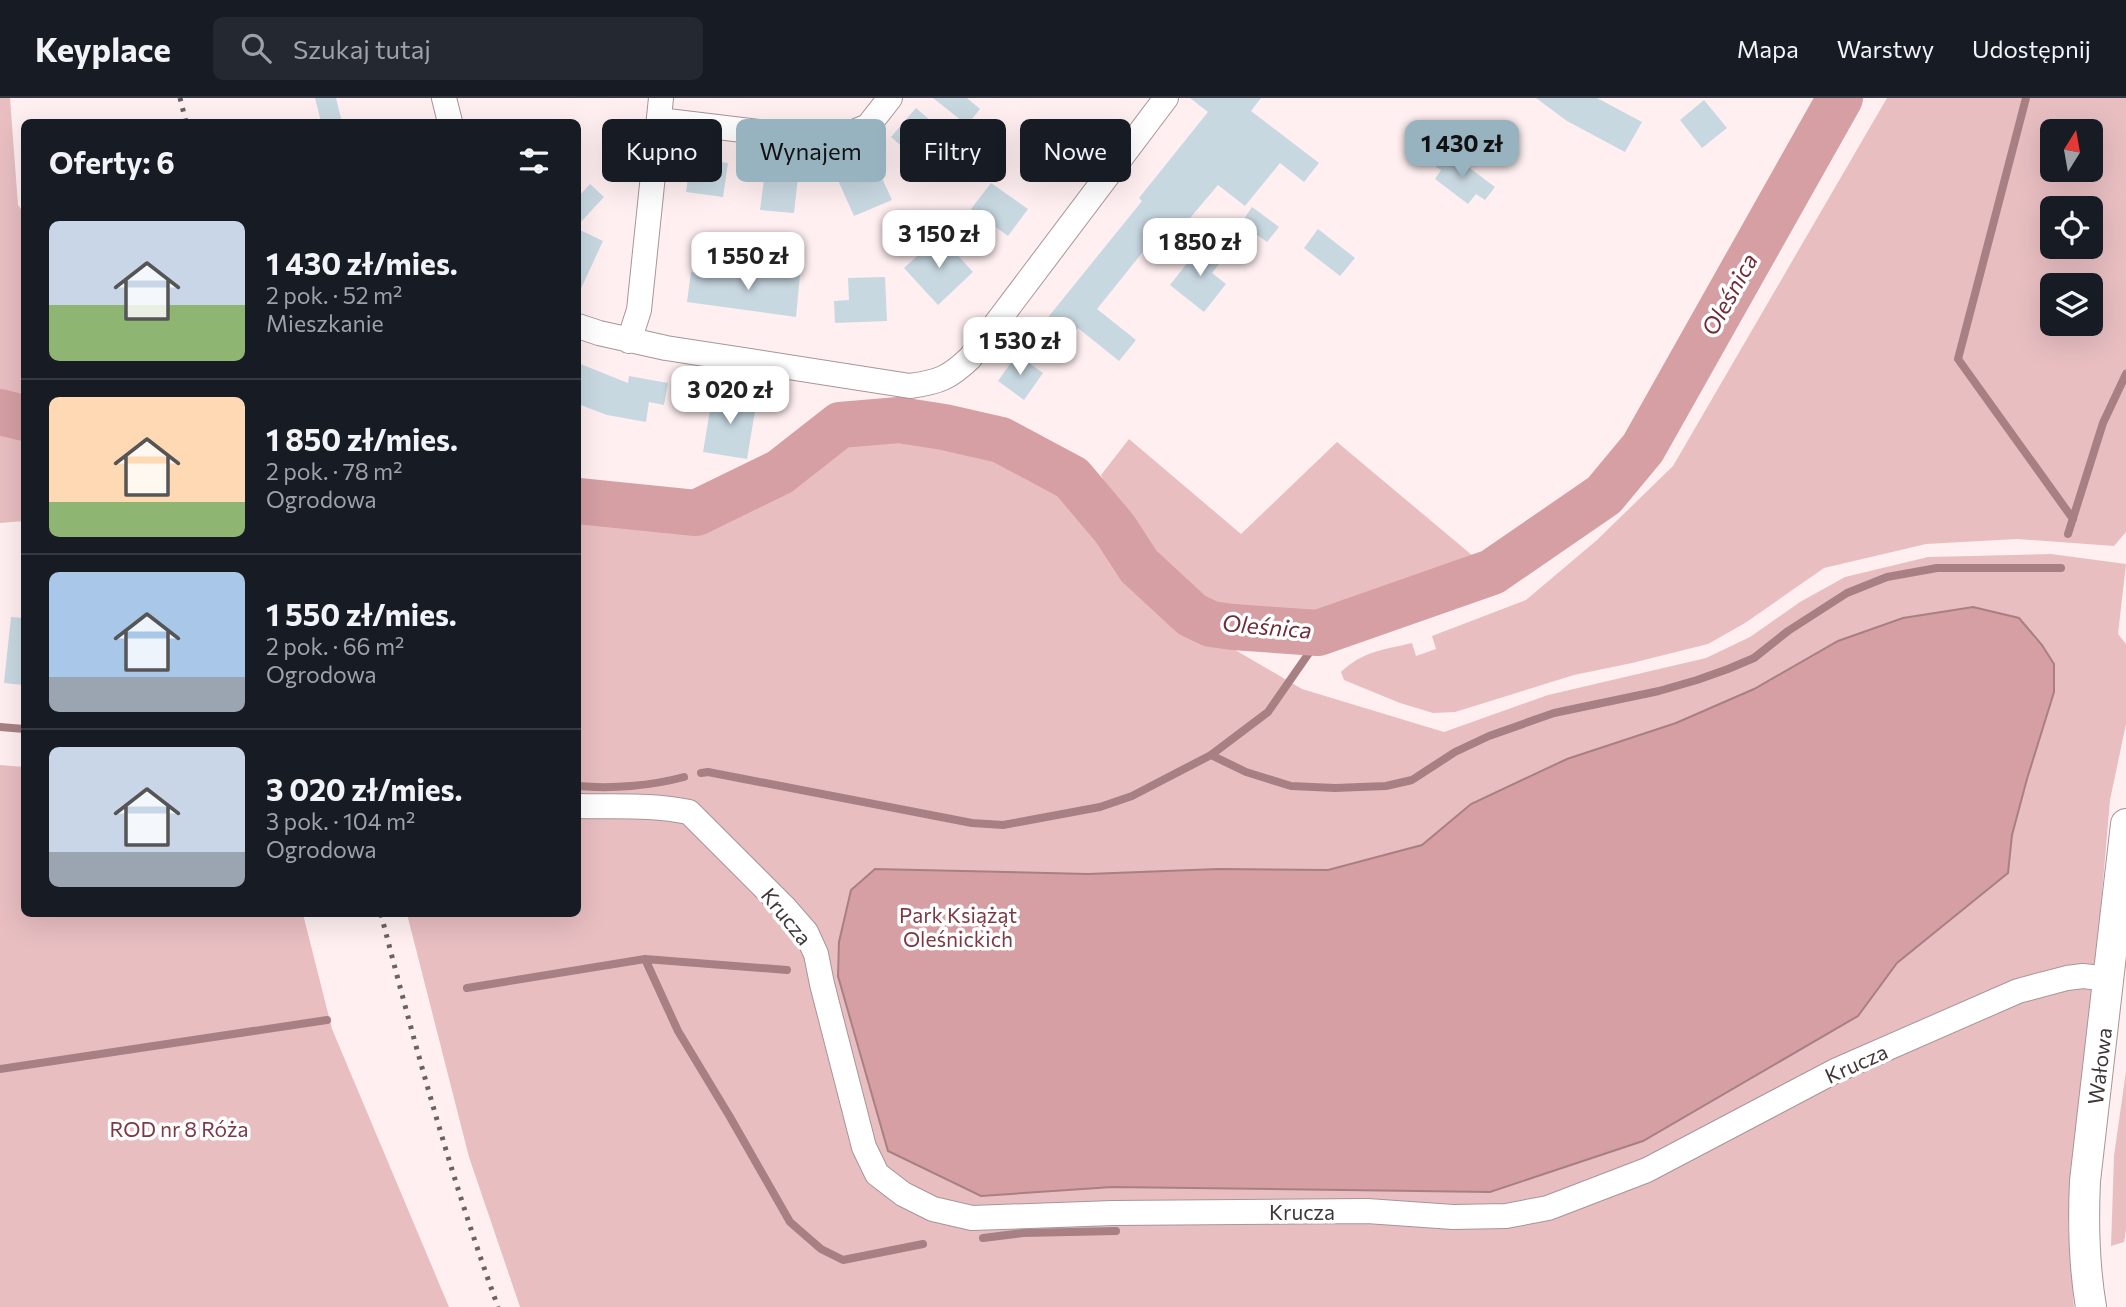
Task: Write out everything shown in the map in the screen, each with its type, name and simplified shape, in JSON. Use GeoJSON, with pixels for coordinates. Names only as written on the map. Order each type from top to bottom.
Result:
{"type":"FeatureCollection","features":[{"type":"Feature","properties":{"kind":"street"},"geometry":{"type":"LineString","coordinates":[[444,98],[449,119]]}},
{"type":"Feature","properties":{"kind":"street"},"geometry":{"type":"LineString","coordinates":[[629,341],[639,310],[660,109],[817,139],[841,137],[868,126],[890,98]]}},
{"type":"Feature","properties":{"kind":"street"},"geometry":{"type":"LineString","coordinates":[[581,327],[629,341],[911,386],[932,383],[953,374],[970,358],[1166,98]]}},
{"type":"Feature","properties":{"kind":"street","name":"Krucza"},"geometry":{"type":"LineString","coordinates":[[581,806],[671,808],[689,812],[786,908],[806,932],[816,954],[864,1147],[877,1174],[903,1194],[933,1209],[972,1218],[1113,1213],[1354,1211],[1453,1217],[1506,1216],[1548,1208],[1647,1170],[1835,1071],[2018,991],[2067,978],[2083,976],[2109,979]]}},
{"type":"Feature","properties":{"kind":"street","name":"Wałowa"},"geometry":{"type":"LineString","coordinates":[[2091,1307],[2085,1271],[2085,1181],[2126,824]]}},
{"type":"Feature","properties":{"kind":"green space"},"geometry":{"type":"Polygon","coordinates":[[[0,98],[10,98],[18,205],[21,209],[21,521],[0,523],[0,98]]]}},
{"type":"Feature","properties":{"kind":"green space"},"geometry":{"type":"Polygon","coordinates":[[[1887,98],[2126,98],[2126,532],[2114,546],[2017,539],[1926,544],[1824,568],[1745,623],[1708,644],[1574,675],[1455,712],[1433,713],[1344,680],[1341,672],[1365,655],[1412,643],[1416,656],[1436,649],[1432,636],[1526,600],[1597,540],[1673,466],[1887,98]]]}},
{"type":"Feature","properties":{"kind":"green space","name":"Park Książąt Oleśnickich"},"geometry":{"type":"Polygon","coordinates":[[[855,436],[956,441],[1029,464],[1072,498],[1126,561],[1187,622],[1302,689],[1444,732],[1548,695],[1706,658],[1750,637],[1800,602],[1845,577],[1928,557],[2051,554],[2126,564],[2118,634],[2126,644],[2126,724],[2110,800],[2068,1225],[2074,1307],[520,1307],[469,1157],[408,917],[581,917],[581,512],[704,525],[855,436]]]}},
{"type":"Feature","properties":{"kind":"green space"},"geometry":{"type":"Polygon","coordinates":[[[1129,439],[1241,534],[1337,442],[1473,556],[1340,609],[1295,619],[1251,617],[1222,611],[1202,603],[1144,546],[1106,486],[1101,475],[1129,439]]]}},
{"type":"Feature","properties":{"kind":"green space","name":"ROD nr 8 Róża"},"geometry":{"type":"Polygon","coordinates":[[[0,765],[21,767],[21,917],[304,917],[332,1029],[449,1307],[0,1307],[0,765]]]}},
{"type":"Feature","properties":{"kind":"green space"},"geometry":{"type":"Polygon","coordinates":[[[2126,1071],[2126,1230],[2124,1242],[2111,1246],[2114,1156],[2126,1071]]]}},
{"type":"Feature","properties":{"kind":"shaded area"},"geometry":{"type":"Polygon","coordinates":[[[1973,607],[2019,618],[2054,664],[2054,692],[2012,835],[2008,873],[1897,963],[1858,1016],[1643,1141],[1490,1192],[1112,1187],[981,1196],[888,1151],[838,976],[839,942],[851,890],[875,869],[1088,874],[1218,869],[1328,870],[1422,845],[1471,804],[1567,759],[1676,723],[1754,689],[1838,641],[1903,618],[1973,607]]]}},
{"type":"Feature","properties":{"kind":"building"},"geometry":{"type":"Polygon","coordinates":[[[315,98],[336,98],[341,119],[320,119],[315,98]]]}},
{"type":"Feature","properties":{"kind":"building"},"geometry":{"type":"Polygon","coordinates":[[[933,98],[967,98],[980,109],[972,119],[959,119],[933,98]]]}},
{"type":"Feature","properties":{"kind":"building"},"geometry":{"type":"Polygon","coordinates":[[[1190,98],[1261,98],[1251,111],[1319,163],[1304,182],[1280,163],[1245,206],[1218,185],[1179,231],[1167,222],[1097,309],[1136,340],[1119,361],[1078,328],[1064,345],[1041,326],[1142,201],[1139,198],[1208,112],[1190,98]]]}},
{"type":"Feature","properties":{"kind":"building"},"geometry":{"type":"Polygon","coordinates":[[[1536,98],[1597,98],[1642,122],[1625,152],[1567,121],[1536,98]]]}},
{"type":"Feature","properties":{"kind":"building"},"geometry":{"type":"Polygon","coordinates":[[[1704,100],[1727,128],[1702,148],[1680,120],[1704,100]]]}},
{"type":"Feature","properties":{"kind":"building"},"geometry":{"type":"Polygon","coordinates":[[[916,108],[929,119],[907,119],[916,108]]]}},
{"type":"Feature","properties":{"kind":"building"},"geometry":{"type":"Polygon","coordinates":[[[900,127],[900,145],[891,137],[900,127]]]}},
{"type":"Feature","properties":{"kind":"building"},"geometry":{"type":"Polygon","coordinates":[[[1448,152],[1495,187],[1485,200],[1476,194],[1468,204],[1435,179],[1441,170],[1436,167],[1448,152]]]}},
{"type":"Feature","properties":{"kind":"building"},"geometry":{"type":"Polygon","coordinates":[[[722,162],[728,163],[723,197],[686,192],[687,182],[722,182],[722,162]]]}},
{"type":"Feature","properties":{"kind":"building"},"geometry":{"type":"Polygon","coordinates":[[[764,182],[797,182],[794,213],[760,210],[764,182]]]}},
{"type":"Feature","properties":{"kind":"building"},"geometry":{"type":"Polygon","coordinates":[[[839,182],[884,182],[892,200],[854,216],[839,182]]]}},
{"type":"Feature","properties":{"kind":"building"},"geometry":{"type":"Polygon","coordinates":[[[991,183],[1028,209],[1008,236],[971,209],[991,183]]]}},
{"type":"Feature","properties":{"kind":"building"},"geometry":{"type":"Polygon","coordinates":[[[590,184],[604,197],[581,222],[581,194],[590,184]]]}},
{"type":"Feature","properties":{"kind":"building"},"geometry":{"type":"Polygon","coordinates":[[[1252,207],[1279,227],[1267,242],[1241,223],[1252,207]]]}},
{"type":"Feature","properties":{"kind":"building"},"geometry":{"type":"Polygon","coordinates":[[[1318,229],[1355,258],[1340,276],[1304,248],[1318,229]]]}},
{"type":"Feature","properties":{"kind":"building"},"geometry":{"type":"Polygon","coordinates":[[[581,230],[603,241],[581,289],[581,230]]]}},
{"type":"Feature","properties":{"kind":"building"},"geometry":{"type":"Polygon","coordinates":[[[937,233],[973,272],[938,305],[904,268],[937,238],[937,233]]]}},
{"type":"Feature","properties":{"kind":"building"},"geometry":{"type":"Polygon","coordinates":[[[1203,243],[1223,259],[1212,273],[1226,284],[1204,312],[1170,285],[1203,243]]]}},
{"type":"Feature","properties":{"kind":"building"},"geometry":{"type":"Polygon","coordinates":[[[752,270],[800,275],[796,317],[687,302],[691,272],[751,279],[752,270]]]}},
{"type":"Feature","properties":{"kind":"building"},"geometry":{"type":"Polygon","coordinates":[[[885,277],[887,321],[835,323],[834,301],[849,300],[848,278],[885,277]]]}},
{"type":"Feature","properties":{"kind":"building"},"geometry":{"type":"Polygon","coordinates":[[[1017,354],[1043,373],[1024,400],[998,381],[1017,354]]]}},
{"type":"Feature","properties":{"kind":"building"},"geometry":{"type":"Polygon","coordinates":[[[581,364],[628,383],[629,376],[668,383],[664,405],[649,402],[646,422],[607,415],[581,405],[581,364]]]}},
{"type":"Feature","properties":{"kind":"building"},"geometry":{"type":"Polygon","coordinates":[[[713,392],[757,399],[747,459],[703,452],[713,392]]]}},
{"type":"Feature","properties":{"kind":"building"},"geometry":{"type":"Polygon","coordinates":[[[11,617],[21,618],[21,685],[4,683],[11,617]]]}},
{"type":"Feature","properties":{"kind":"waterway","name":"Oleśnica"},"geometry":{"type":"LineString","coordinates":[[581,501],[696,513],[780,472],[840,425],[899,420],[944,427],[1001,440],[1072,478],[1115,529],[1139,566],[1192,615],[1211,624],[1318,633],[1492,572],[1604,495],[1643,448],[1840,98]]}},
{"type":"Feature","properties":{"kind":"waterway"},"geometry":{"type":"LineString","coordinates":[[2026,98],[1958,359],[2073,519]]}},
{"type":"Feature","properties":{"kind":"waterway"},"geometry":{"type":"LineString","coordinates":[[2068,534],[2103,423],[2126,374]]}},
{"type":"Feature","properties":{"kind":"waterway","name":"Oleśnica"},"geometry":{"type":"LineString","coordinates":[[0,412],[21,417]]}},
{"type":"Feature","properties":{"kind":"waterway"},"geometry":{"type":"LineString","coordinates":[[1211,755],[1246,772],[1291,786],[1386,786],[1412,780],[1455,752],[1489,736],[1554,713],[1659,691],[1728,669],[1754,658],[1788,631],[1847,593],[1887,577],[1937,568],[2061,568]]}},
{"type":"Feature","properties":{"kind":"waterway"},"geometry":{"type":"LineString","coordinates":[[701,773],[708,772],[972,823],[1003,825],[1100,807],[1132,796],[1211,755],[1268,712],[1309,653],[1318,633]]}},
{"type":"Feature","properties":{"kind":"waterway"},"geometry":{"type":"LineString","coordinates":[[0,727],[21,729]]}},
{"type":"Feature","properties":{"kind":"waterway"},"geometry":{"type":"LineString","coordinates":[[581,786],[631,786],[684,777]]}},
{"type":"Feature","properties":{"kind":"waterway"},"geometry":{"type":"LineString","coordinates":[[645,959],[678,1031],[790,1222],[821,1249],[843,1260],[923,1244]]}},
{"type":"Feature","properties":{"kind":"waterway"},"geometry":{"type":"LineString","coordinates":[[467,988],[645,959],[787,970]]}},
{"type":"Feature","properties":{"kind":"waterway"},"geometry":{"type":"LineString","coordinates":[[0,1069],[327,1020]]}},
{"type":"Feature","properties":{"kind":"waterway"},"geometry":{"type":"LineString","coordinates":[[983,1238],[1023,1233],[1116,1231]]}},
{"type":"Feature","properties":{"kind":"railway"},"geometry":{"type":"LineString","coordinates":[[180,98],[185,119]]}},
{"type":"Feature","properties":{"kind":"railway"},"geometry":{"type":"LineString","coordinates":[[382,917],[435,1112],[498,1307]]}}]}
